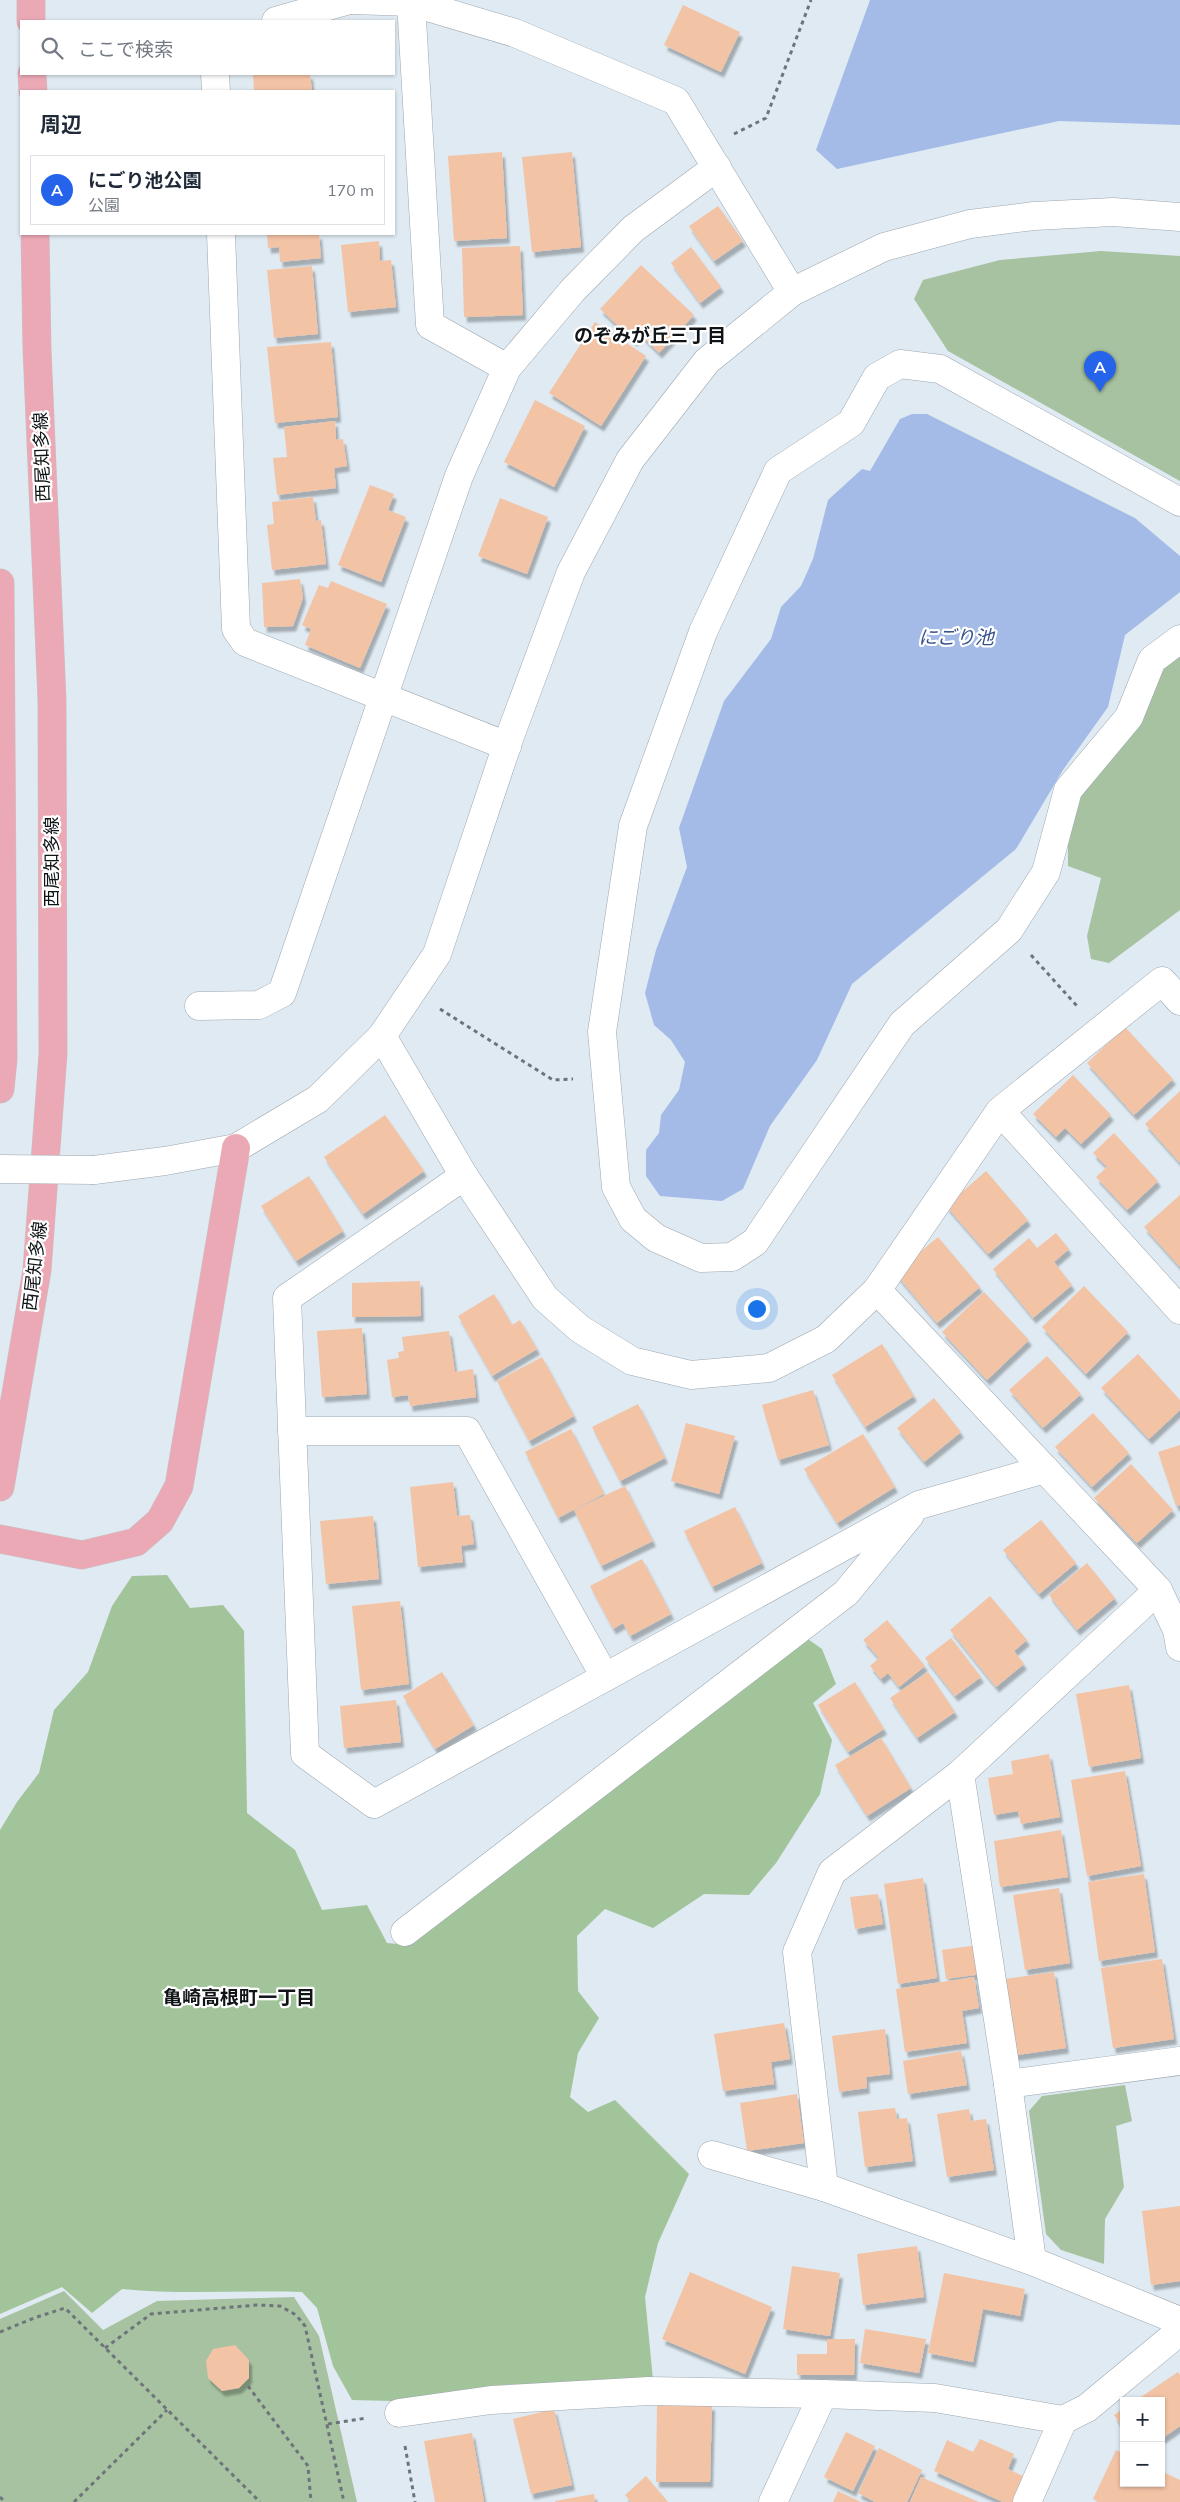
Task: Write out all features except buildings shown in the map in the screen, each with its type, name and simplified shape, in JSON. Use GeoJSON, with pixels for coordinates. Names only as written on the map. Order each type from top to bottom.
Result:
{"type":"FeatureCollection","features":[{"type":"Feature","properties":{"kind":"main road"},"geometry":{"type":"LineString","coordinates":[[31,0],[32,20]]}},
{"type":"Feature","properties":{"kind":"main road"},"geometry":{"type":"LineString","coordinates":[[32,75],[33,90]]}},
{"type":"Feature","properties":{"kind":"main road","name":"西尾知多線"},"geometry":{"type":"LineString","coordinates":[[0,1487],[37,1270],[53,1054],[52,700],[35,235]]}},
{"type":"Feature","properties":{"kind":"main road"},"geometry":{"type":"LineString","coordinates":[[0,583],[3,1059],[0,1089]]}},
{"type":"Feature","properties":{"kind":"main road"},"geometry":{"type":"LineString","coordinates":[[0,1539],[82,1555],[136,1542],[160,1521],[179,1486],[236,1148]]}},
{"type":"Feature","properties":{"kind":"street"},"geometry":{"type":"LineString","coordinates":[[280,20],[351,0],[411,2],[515,33],[676,101],[792,292]]}},
{"type":"Feature","properties":{"kind":"street"},"geometry":{"type":"LineString","coordinates":[[411,2],[430,326],[507,368]]}},
{"type":"Feature","properties":{"kind":"street"},"geometry":{"type":"LineString","coordinates":[[215,75],[216,90]]}},
{"type":"Feature","properties":{"kind":"street"},"geometry":{"type":"LineString","coordinates":[[199,1006],[259,1005],[282,993],[458,476],[507,368],[573,290],[633,229],[711,158]]}},
{"type":"Feature","properties":{"kind":"street"},"geometry":{"type":"LineString","coordinates":[[0,1169],[94,1170],[165,1161],[236,1148],[318,1098],[382,1036],[437,954],[507,746],[571,572],[630,460],[707,362],[792,292],[884,247],[970,224],[1034,216],[1113,212],[1180,217]]}},
{"type":"Feature","properties":{"kind":"street"},"geometry":{"type":"LineString","coordinates":[[222,235],[236,629],[245,642],[507,746]]}},
{"type":"Feature","properties":{"kind":"street"},"geometry":{"type":"LineString","coordinates":[[1180,502],[940,369],[900,364],[877,376],[851,423],[778,470],[703,632],[633,826],[602,1032],[604,1077],[616,1187],[632,1219],[656,1238],[702,1258],[732,1257],[755,1242],[902,1024],[1009,930],[1046,872],[1068,790],[1129,718],[1152,660],[1180,639]]}},
{"type":"Feature","properties":{"kind":"street"},"geometry":{"type":"LineString","coordinates":[[382,1036],[464,1176],[546,1298],[580,1329],[632,1361],[691,1374],[769,1368],[826,1339],[877,1290],[1000,1111],[1162,981],[1180,1001]]}},
{"type":"Feature","properties":{"kind":"street"},"geometry":{"type":"LineString","coordinates":[[1000,1111],[1180,1310]]}},
{"type":"Feature","properties":{"kind":"street"},"geometry":{"type":"LineString","coordinates":[[464,1176],[287,1298],[305,1754],[374,1804],[919,1504],[1045,1469]]}},
{"type":"Feature","properties":{"kind":"street"},"geometry":{"type":"LineString","coordinates":[[877,1290],[1158,1590],[1178,1630],[1180,1647]]}},
{"type":"Feature","properties":{"kind":"street"},"geometry":{"type":"LineString","coordinates":[[292,1431],[467,1431],[605,1677]]}},
{"type":"Feature","properties":{"kind":"street"},"geometry":{"type":"LineString","coordinates":[[404,1932],[846,1593],[919,1504]]}},
{"type":"Feature","properties":{"kind":"street"},"geometry":{"type":"LineString","coordinates":[[824,2186],[797,1952],[832,1872],[960,1774],[1158,1590]]}},
{"type":"Feature","properties":{"kind":"street"},"geometry":{"type":"LineString","coordinates":[[960,1774],[1008,2084],[1032,2261]]}},
{"type":"Feature","properties":{"kind":"street"},"geometry":{"type":"LineString","coordinates":[[1008,2084],[1180,2061]]}},
{"type":"Feature","properties":{"kind":"street"},"geometry":{"type":"LineString","coordinates":[[712,2155],[824,2186],[1032,2261],[1180,2321]]}},
{"type":"Feature","properties":{"kind":"street"},"geometry":{"type":"LineString","coordinates":[[399,2412],[491,2400],[649,2390],[935,2398],[1063,2420],[1087,2408],[1180,2331]]}},
{"type":"Feature","properties":{"kind":"street"},"geometry":{"type":"LineString","coordinates":[[773,2502],[823,2394]]}},
{"type":"Feature","properties":{"kind":"street"},"geometry":{"type":"LineString","coordinates":[[1027,2502],[1063,2420]]}},
{"type":"Feature","properties":{"kind":"path"},"geometry":{"type":"LineString","coordinates":[[711,158],[766,118],[812,0]]}},
{"type":"Feature","properties":{"kind":"path"},"geometry":{"type":"LineString","coordinates":[[1009,930],[1099,1031]]}},
{"type":"Feature","properties":{"kind":"path"},"geometry":{"type":"LineString","coordinates":[[412,991],[553,1080],[604,1077]]}},
{"type":"Feature","properties":{"kind":"path"},"geometry":{"type":"LineString","coordinates":[[105,2348],[151,2314],[257,2305],[280,2306],[296,2315],[305,2326],[344,2502]]}},
{"type":"Feature","properties":{"kind":"path"},"geometry":{"type":"LineString","coordinates":[[0,2332],[65,2308],[260,2502]]}},
{"type":"Feature","properties":{"kind":"path"},"geometry":{"type":"LineString","coordinates":[[248,2386],[308,2466],[311,2502]]}},
{"type":"Feature","properties":{"kind":"path"},"geometry":{"type":"LineString","coordinates":[[74,2502],[167,2410]]}},
{"type":"Feature","properties":{"kind":"path"},"geometry":{"type":"LineString","coordinates":[[399,2412],[415,2502]]}},
{"type":"Feature","properties":{"kind":"path"},"geometry":{"type":"LineString","coordinates":[[0,2498],[5,2502]]}},
{"type":"Feature","properties":{"kind":"green space"},"geometry":{"type":"Polygon","coordinates":[[[1101,251],[1180,256],[1180,481],[948,351],[914,299],[923,280],[1000,260],[1101,251]]]}},
{"type":"Feature","properties":{"kind":"green space"},"geometry":{"type":"Polygon","coordinates":[[[1180,650],[1180,910],[1109,963],[1091,959],[1087,936],[1101,878],[1068,866],[1068,829],[1076,790],[1159,665],[1180,650]]]}},
{"type":"Feature","properties":{"kind":"green space"},"geometry":{"type":"Polygon","coordinates":[[[167,1575],[190,1608],[223,1605],[244,1631],[247,1813],[295,1850],[322,1910],[367,1905],[387,1943],[409,1945],[805,1637],[822,1649],[836,1684],[813,1703],[832,1740],[820,1794],[776,1863],[749,1895],[704,1894],[653,1928],[605,1909],[577,1936],[578,1991],[599,2018],[578,2053],[570,2097],[588,2112],[615,2100],[689,2174],[658,2243],[645,2297],[653,2380],[501,2385],[392,2401],[352,2400],[333,2366],[317,2308],[302,2292],[167,2292],[122,2289],[92,2313],[62,2287],[0,2314],[0,1830],[17,1802],[39,1773],[54,1710],[88,1672],[112,1606],[132,1576],[167,1575]]]}},
{"type":"Feature","properties":{"kind":"green space"},"geometry":{"type":"Polygon","coordinates":[[[1125,2085],[1132,2121],[1116,2126],[1124,2187],[1105,2219],[1104,2264],[1061,2250],[1046,2234],[1029,2111],[1042,2096],[1125,2085]]]}},
{"type":"Feature","properties":{"kind":"green space"},"geometry":{"type":"Polygon","coordinates":[[[64,2291],[103,2330],[157,2301],[294,2297],[319,2336],[357,2502],[0,2502],[0,2319],[64,2291]]]}},
{"type":"Feature","properties":{"kind":"water"},"geometry":{"type":"Polygon","coordinates":[[[870,0],[1180,0],[1180,125],[1059,121],[837,169],[816,150],[870,0]]]}},
{"type":"Feature","properties":{"kind":"water","name":"にごり池"},"geometry":{"type":"Polygon","coordinates":[[[912,414],[927,414],[1135,518],[1180,556],[1180,592],[1125,635],[1108,707],[1063,770],[1016,849],[852,984],[817,1060],[770,1126],[743,1189],[722,1201],[660,1196],[646,1176],[646,1150],[659,1133],[661,1115],[679,1090],[685,1062],[671,1040],[654,1025],[645,993],[656,950],[687,867],[679,828],[724,701],[771,639],[781,607],[801,586],[813,559],[828,500],[862,469],[870,471],[900,419],[912,414]]]}},
{"type":"Feature","properties":{"kind":"place","name":"にごり池公園"},"geometry":{"type":"Point","coordinates":[1100,392]}},
{"type":"Feature","properties":{"kind":"district","name":"のぞみが丘三丁目"},"geometry":{"type":"Point","coordinates":[650,335]}},
{"type":"Feature","properties":{"kind":"district","name":"亀崎高根町一丁目"},"geometry":{"type":"Point","coordinates":[239,1997]}}]}
